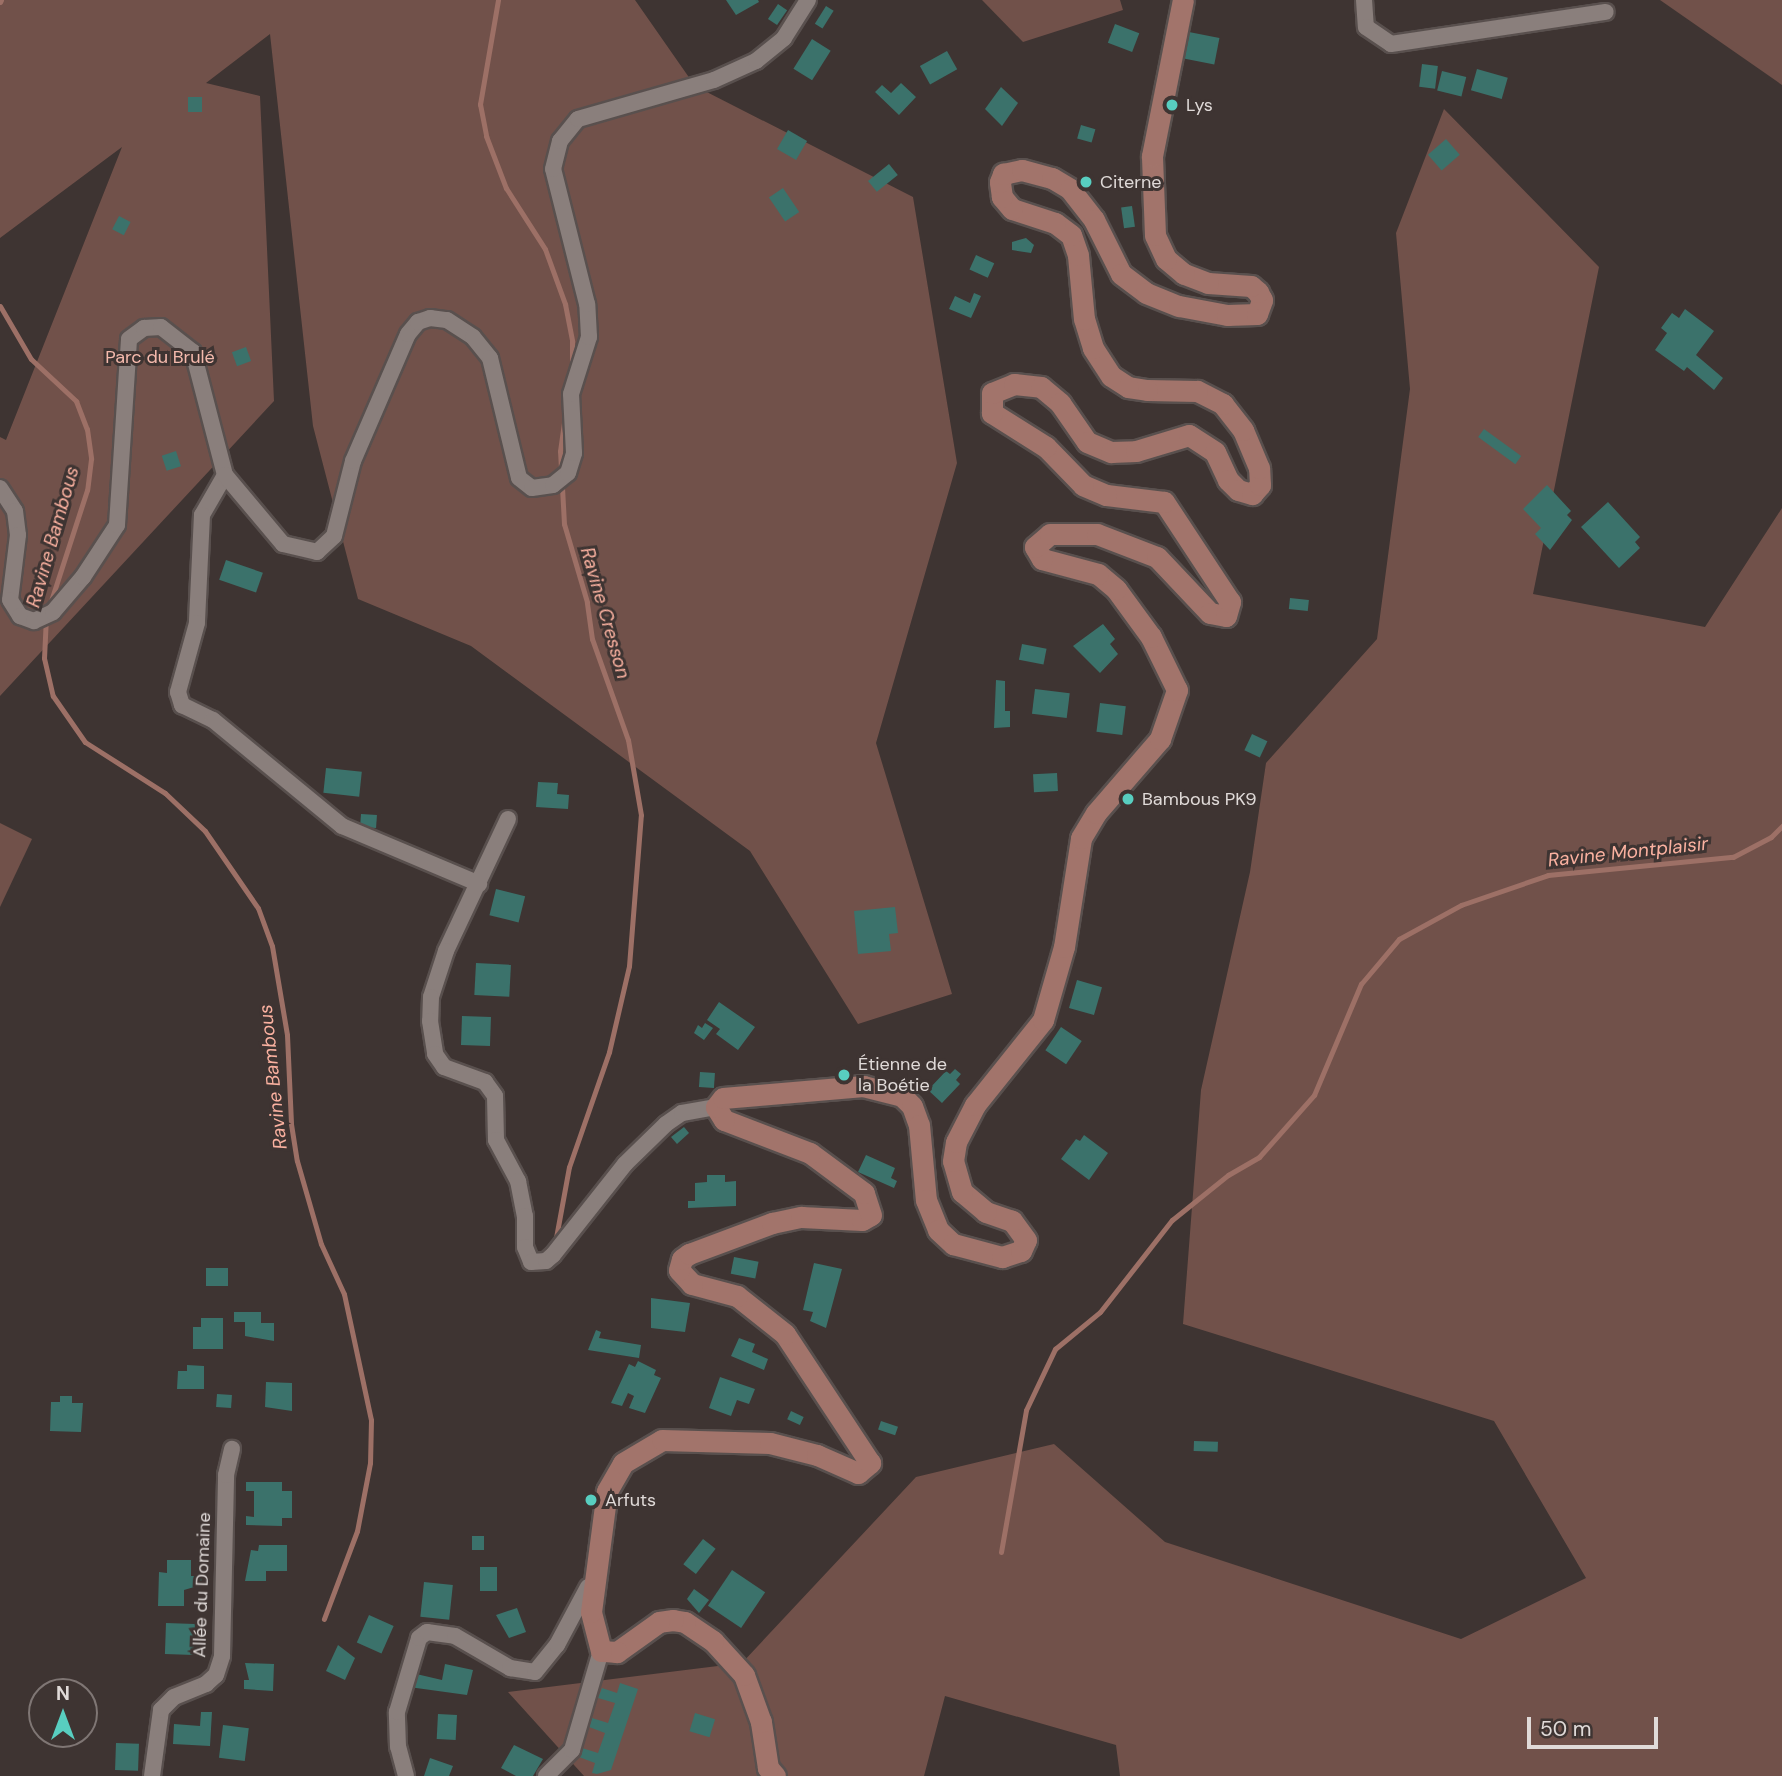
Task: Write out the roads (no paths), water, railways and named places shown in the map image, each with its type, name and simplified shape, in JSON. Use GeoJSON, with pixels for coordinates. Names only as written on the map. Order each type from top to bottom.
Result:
{"type":"FeatureCollection","features":[{"type":"Feature","properties":{"kind":"main road"},"geometry":{"type":"LineString","coordinates":[[775,1776],[768,1768],[749,1687],[713,1641],[685,1622],[673,1620],[659,1622],[617,1651],[601,1651],[591,1612],[607,1491],[623,1463],[659,1441],[770,1443],[817,1455],[858,1473],[870,1463],[785,1334],[737,1296],[692,1284],[679,1270],[689,1254],[760,1227],[801,1217],[862,1220],[871,1215],[871,1204],[864,1193],[810,1153],[724,1120],[716,1107],[723,1098],[863,1086],[902,1096],[912,1106],[919,1125],[926,1200],[937,1230],[953,1244],[1002,1257],[1021,1251],[1026,1240],[1012,1221],[986,1212],[962,1192],[954,1170],[956,1142],[975,1105],[1043,1020],[1064,947],[1081,838],[1096,813],[1160,739],[1177,690],[1151,637],[1116,589],[1097,574],[1042,559],[1035,547],[1050,534],[1073,531],[1121,541],[1157,556],[1210,613],[1226,616],[1230,611],[1223,587],[1164,502],[1106,495],[1083,485],[1046,447],[992,413],[992,393],[1014,384],[1041,387],[1060,402],[1087,442],[1111,452],[1136,452],[1181,435],[1201,439],[1215,452],[1228,480],[1238,489],[1252,494],[1260,485],[1259,468],[1243,430],[1223,404],[1197,391],[1128,387],[1111,376],[1093,348],[1084,319],[1078,255],[1071,235],[1055,223],[1012,209],[1002,197],[1000,183],[1003,174],[1022,170],[1052,178],[1070,190],[1094,220],[1121,274],[1146,292],[1179,306],[1215,313],[1257,314],[1262,300],[1251,286],[1208,283],[1184,274],[1166,259],[1155,235],[1152,156],[1183,0]]}},
{"type":"Feature","properties":{"kind":"street"},"geometry":{"type":"LineString","coordinates":[[0,488],[15,511],[18,535],[10,600],[20,617],[34,621],[53,611],[83,577],[117,525],[129,339],[144,328],[161,327],[192,352],[225,475],[283,544],[317,552],[334,536],[353,461],[408,334],[418,322],[430,318],[456,325],[473,337],[490,358],[519,478],[532,488],[553,485],[568,473],[574,453],[570,394],[589,337],[587,304],[553,169],[560,141],[578,119],[714,80],[756,61],[783,38],[808,0]]}},
{"type":"Feature","properties":{"kind":"street"},"geometry":{"type":"LineString","coordinates":[[1364,0],[1366,27],[1391,44],[1606,12]]}},
{"type":"Feature","properties":{"kind":"street"},"geometry":{"type":"LineString","coordinates":[[225,475],[202,515],[197,624],[178,692],[182,705],[213,720],[342,826],[479,884]]}},
{"type":"Feature","properties":{"kind":"street"},"geometry":{"type":"LineString","coordinates":[[508,819],[438,974],[431,997],[432,1037],[444,1067],[491,1088],[496,1140],[518,1181],[526,1255],[531,1262],[539,1264],[553,1255],[625,1164],[667,1124],[699,1107],[716,1107]]}},
{"type":"Feature","properties":{"kind":"street","name":"Allée du Domaine"},"geometry":{"type":"LineString","coordinates":[[152,1776],[161,1710],[174,1698],[206,1684],[216,1675],[222,1656],[226,1475],[232,1449]]}},
{"type":"Feature","properties":{"kind":"street"},"geometry":{"type":"LineString","coordinates":[[406,1776],[398,1747],[397,1712],[419,1638],[427,1632],[454,1636],[510,1668],[535,1672],[582,1605],[598,1560]]}},
{"type":"Feature","properties":{"kind":"street"},"geometry":{"type":"LineString","coordinates":[[546,1776],[572,1750],[601,1651]]}},
{"type":"Feature","properties":{"kind":"waterway","name":"Ravine Cresson"},"geometry":{"type":"LineString","coordinates":[[498,0],[480,104],[486,136],[506,188],[545,249],[565,304],[572,341],[572,371]]}},
{"type":"Feature","properties":{"kind":"waterway","name":"Ravine Bambous"},"geometry":{"type":"LineString","coordinates":[[0,306],[31,359],[76,401],[87,429],[91,459],[87,490],[46,616],[44,658],[53,696],[85,742],[165,793],[205,831],[258,908],[272,946],[287,1035],[291,1124],[297,1161],[321,1244],[344,1294],[371,1420],[370,1463],[357,1531],[324,1619]]}},
{"type":"Feature","properties":{"kind":"waterway","name":"Ravine Cresson"},"geometry":{"type":"LineString","coordinates":[[555,1243],[569,1167],[609,1052],[629,966],[641,815],[628,740],[592,639],[587,602],[564,524],[560,451],[565,415]]}},
{"type":"Feature","properties":{"kind":"waterway","name":"Ravine Montplaisir"},"geometry":{"type":"LineString","coordinates":[[1001,1552],[1026,1410],[1055,1349],[1100,1312],[1172,1220],[1228,1175],[1259,1157],[1314,1095],[1361,984],[1399,939],[1461,905],[1548,875],[1733,857],[1771,837],[1782,826]]}},
{"type":"Feature","properties":{"kind":"place","name":"Lys"},"geometry":{"type":"Point","coordinates":[1172,105]}},
{"type":"Feature","properties":{"kind":"place","name":"Citerne"},"geometry":{"type":"Point","coordinates":[1086,182]}},
{"type":"Feature","properties":{"kind":"place","name":"Bambous PK9"},"geometry":{"type":"Point","coordinates":[1128,799]}},
{"type":"Feature","properties":{"kind":"place","name":"Étienne de la Boétie"},"geometry":{"type":"Point","coordinates":[844,1075]}},
{"type":"Feature","properties":{"kind":"place","name":"Arfuts"},"geometry":{"type":"Point","coordinates":[591,1500]}},
{"type":"Feature","properties":{"kind":"park label","name":"Parc du Brulé"},"geometry":{"type":"Point","coordinates":[160,357]}}]}
